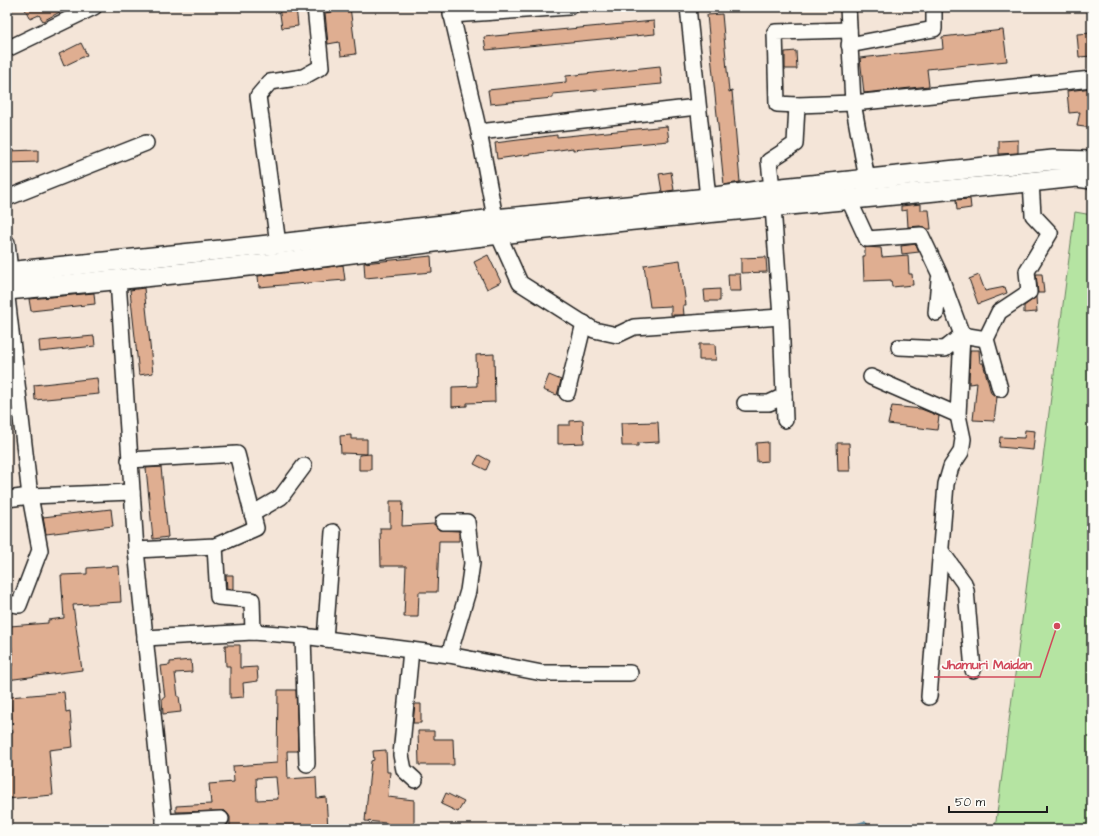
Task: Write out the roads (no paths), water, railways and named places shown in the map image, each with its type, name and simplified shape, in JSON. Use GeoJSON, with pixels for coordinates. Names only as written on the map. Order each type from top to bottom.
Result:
{"type":"FeatureCollection","features":[{"type":"Feature","properties":{"kind":"street"},"geometry":{"type":"LineString","coordinates":[[7,49],[94,7]]}},
{"type":"Feature","properties":{"kind":"street"},"geometry":{"type":"LineString","coordinates":[[278,244],[258,96],[270,82],[303,77],[321,67],[315,7]]}},
{"type":"Feature","properties":{"kind":"street"},"geometry":{"type":"LineString","coordinates":[[569,7],[450,11],[479,132],[497,226],[520,283],[594,330],[617,336],[634,328],[781,317]]}},
{"type":"Feature","properties":{"kind":"street"},"geometry":{"type":"LineString","coordinates":[[688,7],[708,198]]}},
{"type":"Feature","properties":{"kind":"street"},"geometry":{"type":"LineString","coordinates":[[848,7],[853,103],[870,198]]}},
{"type":"Feature","properties":{"kind":"street"},"geometry":{"type":"LineString","coordinates":[[849,45],[934,29],[934,7]]}},
{"type":"Feature","properties":{"kind":"street"},"geometry":{"type":"LineString","coordinates":[[849,30],[775,32],[777,104],[797,105],[853,103],[1092,79]]}},
{"type":"Feature","properties":{"kind":"street"},"geometry":{"type":"LineString","coordinates":[[785,420],[781,317],[769,160],[794,144],[797,105]]}},
{"type":"Feature","properties":{"kind":"street"},"geometry":{"type":"LineString","coordinates":[[479,132],[698,107]]}},
{"type":"Feature","properties":{"kind":"street"},"geometry":{"type":"LineString","coordinates":[[7,198],[146,143]]}},
{"type":"Feature","properties":{"kind":"street"},"geometry":{"type":"LineString","coordinates":[[8,278],[278,244],[497,226],[773,198],[867,180],[1053,160],[1092,161]]}},
{"type":"Feature","properties":{"kind":"street"},"geometry":{"type":"LineString","coordinates":[[8,278],[118,280],[277,263],[497,226],[708,198],[849,200],[1077,177],[1092,180]]}},
{"type":"Feature","properties":{"kind":"street"},"geometry":{"type":"LineString","coordinates":[[1000,389],[986,338],[999,312],[1028,292],[1027,271],[1050,233],[1033,215],[1031,182]]}},
{"type":"Feature","properties":{"kind":"street"},"geometry":{"type":"LineString","coordinates":[[849,200],[866,240],[920,235],[940,275],[962,335],[958,415],[963,439],[961,452],[951,468],[946,484],[929,697]]}},
{"type":"Feature","properties":{"kind":"street"},"geometry":{"type":"LineString","coordinates":[[7,242],[8,278]]}},
{"type":"Feature","properties":{"kind":"street"},"geometry":{"type":"LineString","coordinates":[[936,313],[940,275]]}},
{"type":"Feature","properties":{"kind":"street"},"geometry":{"type":"LineString","coordinates":[[118,280],[136,550],[165,825],[221,819]]}},
{"type":"Feature","properties":{"kind":"street"},"geometry":{"type":"LineString","coordinates":[[7,297],[30,496],[40,550],[19,605],[7,603]]}},
{"type":"Feature","properties":{"kind":"street"},"geometry":{"type":"LineString","coordinates":[[566,393],[584,323]]}},
{"type":"Feature","properties":{"kind":"street"},"geometry":{"type":"LineString","coordinates":[[899,347],[945,349],[962,335],[986,338]]}},
{"type":"Feature","properties":{"kind":"street"},"geometry":{"type":"LineString","coordinates":[[871,377],[958,415]]}},
{"type":"Feature","properties":{"kind":"street"},"geometry":{"type":"LineString","coordinates":[[745,404],[769,403],[784,396]]}},
{"type":"Feature","properties":{"kind":"street"},"geometry":{"type":"LineString","coordinates":[[129,460],[237,454],[256,528],[215,546],[136,550]]}},
{"type":"Feature","properties":{"kind":"street"},"geometry":{"type":"LineString","coordinates":[[252,514],[281,497],[304,466]]}},
{"type":"Feature","properties":{"kind":"street"},"geometry":{"type":"LineString","coordinates":[[7,499],[30,496],[132,492]]}},
{"type":"Feature","properties":{"kind":"street"},"geometry":{"type":"LineString","coordinates":[[443,522],[467,522],[472,563],[468,591],[449,654]]}},
{"type":"Feature","properties":{"kind":"street"},"geometry":{"type":"LineString","coordinates":[[325,639],[333,532]]}},
{"type":"Feature","properties":{"kind":"street"},"geometry":{"type":"LineString","coordinates":[[215,546],[218,598],[252,600],[253,632]]}},
{"type":"Feature","properties":{"kind":"street"},"geometry":{"type":"LineString","coordinates":[[941,551],[964,583],[966,590],[973,670]]}},
{"type":"Feature","properties":{"kind":"street"},"geometry":{"type":"LineString","coordinates":[[145,638],[253,632],[303,636],[449,654],[542,673],[630,673]]}},
{"type":"Feature","properties":{"kind":"street"},"geometry":{"type":"LineString","coordinates":[[303,636],[306,764]]}},
{"type":"Feature","properties":{"kind":"street"},"geometry":{"type":"LineString","coordinates":[[411,650],[401,755],[404,770],[415,780]]}},
{"type":"Feature","properties":{"kind":"waterway"},"geometry":{"type":"LineString","coordinates":[[845,829],[864,823],[870,829]]}},
{"type":"Feature","properties":{"kind":"place","name":"Jhamuri Maidan"},"geometry":{"type":"Point","coordinates":[1057,626]}}]}
